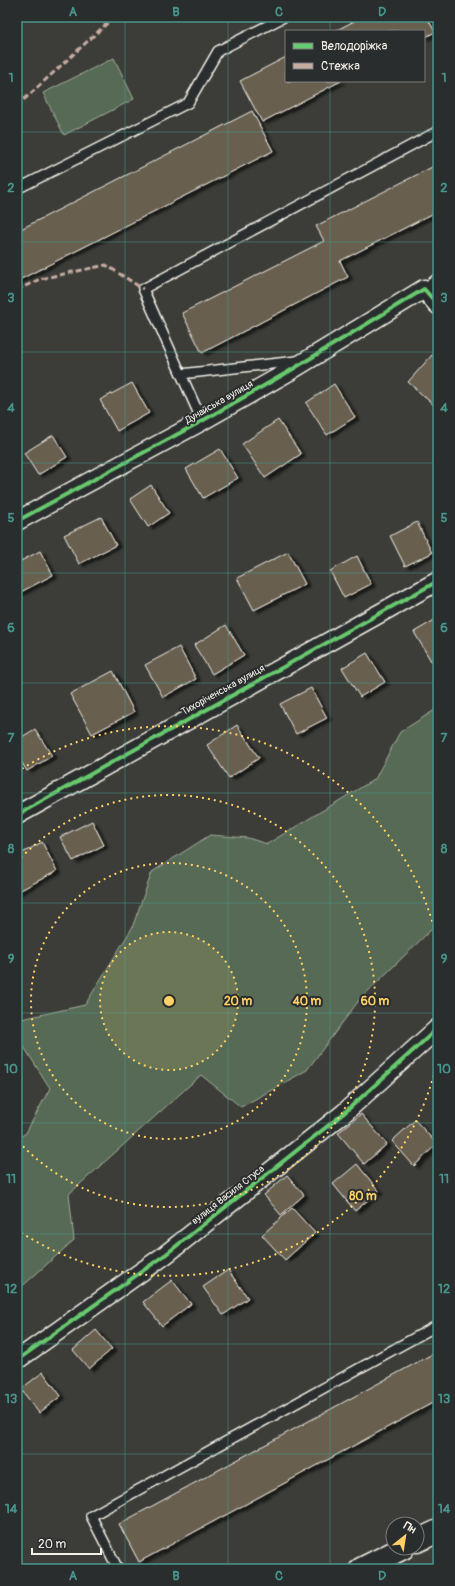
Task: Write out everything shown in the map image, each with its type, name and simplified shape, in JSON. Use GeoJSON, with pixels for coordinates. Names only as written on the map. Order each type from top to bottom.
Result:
{"type":"FeatureCollection","features":[{"type":"Feature","properties":{"kind":"main road"},"geometry":{"type":"LineString","coordinates":[[425,1537],[438,1531]]}},
{"type":"Feature","properties":{"kind":"main road"},"geometry":{"type":"LineString","coordinates":[[360,1569],[387,1556]]}},
{"type":"Feature","properties":{"kind":"street"},"geometry":{"type":"LineString","coordinates":[[431,284],[438,305]]}},
{"type":"Feature","properties":{"kind":"street","name":"Дунайська вулиця"},"geometry":{"type":"LineString","coordinates":[[17,522],[202,421],[431,284]]}},
{"type":"Feature","properties":{"kind":"street","name":"Тихоріченська вулиця"},"geometry":{"type":"LineString","coordinates":[[17,815],[438,581]]}},
{"type":"Feature","properties":{"kind":"street","name":"вулиця Василя Стуса"},"geometry":{"type":"LineString","coordinates":[[17,1360],[171,1250],[344,1113],[438,1028]]}},
{"type":"Feature","properties":{"kind":"lane"},"geometry":{"type":"LineString","coordinates":[[17,190],[188,103],[218,51],[284,17]]}},
{"type":"Feature","properties":{"kind":"lane"},"geometry":{"type":"LineString","coordinates":[[202,421],[143,289],[438,131]]}},
{"type":"Feature","properties":{"kind":"lane"},"geometry":{"type":"LineString","coordinates":[[181,374],[306,360]]}},
{"type":"Feature","properties":{"kind":"lane"},"geometry":{"type":"LineString","coordinates":[[118,1569],[91,1516],[438,1325]]}},
{"type":"Feature","properties":{"kind":"green space"},"geometry":{"type":"Polygon","coordinates":[[[114,58],[134,99],[64,135],[43,93],[114,58]]]}},
{"type":"Feature","properties":{"kind":"green space"},"geometry":{"type":"Polygon","coordinates":[[[438,708],[438,923],[360,999],[307,1070],[241,1107],[201,1075],[69,1194],[74,1240],[17,1291],[17,1139],[26,1133],[50,1088],[17,1036],[17,1020],[85,1005],[132,928],[152,872],[210,835],[248,838],[267,844],[375,779],[400,732],[438,708]]]}},
{"type":"Feature","properties":{"kind":"building"},"geometry":{"type":"Polygon","coordinates":[[[362,17],[427,17],[435,32],[425,37],[425,30],[337,30],[362,17]]]}},
{"type":"Feature","properties":{"kind":"building"},"geometry":{"type":"Polygon","coordinates":[[[285,58],[285,82],[339,82],[262,122],[240,81],[285,58]]]}},
{"type":"Feature","properties":{"kind":"building"},"geometry":{"type":"Polygon","coordinates":[[[252,111],[273,151],[17,281],[17,231],[252,111]]]}},
{"type":"Feature","properties":{"kind":"building"},"geometry":{"type":"Polygon","coordinates":[[[438,164],[438,211],[340,261],[348,277],[202,353],[182,313],[324,241],[316,226],[438,164]]]}},
{"type":"Feature","properties":{"kind":"building"},"geometry":{"type":"Polygon","coordinates":[[[432,355],[438,360],[437,408],[408,382],[432,355]]]}},
{"type":"Feature","properties":{"kind":"building"},"geometry":{"type":"Polygon","coordinates":[[[132,383],[149,413],[117,431],[100,400],[132,383]]]}},
{"type":"Feature","properties":{"kind":"building"},"geometry":{"type":"Polygon","coordinates":[[[334,384],[355,417],[327,435],[306,403],[334,384]]]}},
{"type":"Feature","properties":{"kind":"building"},"geometry":{"type":"Polygon","coordinates":[[[278,420],[301,454],[265,478],[242,444],[278,420]]]}},
{"type":"Feature","properties":{"kind":"building"},"geometry":{"type":"Polygon","coordinates":[[[53,435],[67,457],[38,475],[24,453],[53,435]]]}},
{"type":"Feature","properties":{"kind":"building"},"geometry":{"type":"Polygon","coordinates":[[[220,449],[238,478],[203,498],[186,469],[220,449]]]}},
{"type":"Feature","properties":{"kind":"building"},"geometry":{"type":"Polygon","coordinates":[[[151,485],[169,513],[148,527],[130,499],[151,485]]]}},
{"type":"Feature","properties":{"kind":"building"},"geometry":{"type":"Polygon","coordinates":[[[101,517],[116,545],[79,564],[64,535],[101,517]]]}},
{"type":"Feature","properties":{"kind":"building"},"geometry":{"type":"Polygon","coordinates":[[[417,522],[432,553],[405,566],[390,536],[417,522]]]}},
{"type":"Feature","properties":{"kind":"building"},"geometry":{"type":"Polygon","coordinates":[[[40,551],[53,575],[17,594],[17,563],[40,551]]]}},
{"type":"Feature","properties":{"kind":"building"},"geometry":{"type":"Polygon","coordinates":[[[288,552],[305,584],[254,610],[237,578],[288,552]]]}},
{"type":"Feature","properties":{"kind":"building"},"geometry":{"type":"Polygon","coordinates":[[[357,556],[371,584],[344,598],[330,571],[357,556]]]}},
{"type":"Feature","properties":{"kind":"building"},"geometry":{"type":"Polygon","coordinates":[[[438,618],[438,657],[431,661],[414,632],[438,618]]]}},
{"type":"Feature","properties":{"kind":"building"},"geometry":{"type":"Polygon","coordinates":[[[226,625],[244,655],[212,674],[194,645],[226,625]]]}},
{"type":"Feature","properties":{"kind":"building"},"geometry":{"type":"Polygon","coordinates":[[[179,647],[196,679],[163,697],[145,665],[179,647]]]}},
{"type":"Feature","properties":{"kind":"building"},"geometry":{"type":"Polygon","coordinates":[[[367,653],[385,682],[360,697],[342,668],[367,653]]]}},
{"type":"Feature","properties":{"kind":"building"},"geometry":{"type":"Polygon","coordinates":[[[113,671],[134,712],[92,734],[70,694],[113,671]]]}},
{"type":"Feature","properties":{"kind":"building"},"geometry":{"type":"Polygon","coordinates":[[[311,688],[327,718],[296,734],[280,704],[311,688]]]}},
{"type":"Feature","properties":{"kind":"building"},"geometry":{"type":"Polygon","coordinates":[[[237,725],[259,758],[229,778],[207,745],[237,725]]]}},
{"type":"Feature","properties":{"kind":"building"},"geometry":{"type":"Polygon","coordinates":[[[35,729],[52,756],[27,771],[17,755],[17,740],[35,729]]]}},
{"type":"Feature","properties":{"kind":"building"},"geometry":{"type":"Polygon","coordinates":[[[92,821],[104,845],[73,861],[60,837],[92,821]]]}},
{"type":"Feature","properties":{"kind":"building"},"geometry":{"type":"Polygon","coordinates":[[[42,842],[57,871],[17,892],[17,856],[42,842]]]}},
{"type":"Feature","properties":{"kind":"building"},"geometry":{"type":"Polygon","coordinates":[[[361,1114],[387,1144],[364,1164],[338,1133],[361,1114]]]}},
{"type":"Feature","properties":{"kind":"building"},"geometry":{"type":"Polygon","coordinates":[[[415,1120],[437,1144],[414,1166],[392,1141],[415,1120]]]}},
{"type":"Feature","properties":{"kind":"building"},"geometry":{"type":"Polygon","coordinates":[[[357,1164],[379,1191],[355,1211],[333,1184],[357,1164]]]}},
{"type":"Feature","properties":{"kind":"building"},"geometry":{"type":"Polygon","coordinates":[[[287,1175],[304,1195],[281,1215],[264,1195],[287,1175]]]}},
{"type":"Feature","properties":{"kind":"building"},"geometry":{"type":"Polygon","coordinates":[[[292,1208],[315,1233],[285,1260],[262,1235],[292,1208]]]}},
{"type":"Feature","properties":{"kind":"building"},"geometry":{"type":"Polygon","coordinates":[[[228,1270],[248,1298],[223,1315],[203,1287],[228,1270]]]}},
{"type":"Feature","properties":{"kind":"building"},"geometry":{"type":"Polygon","coordinates":[[[172,1280],[191,1304],[162,1326],[143,1302],[172,1280]]]}},
{"type":"Feature","properties":{"kind":"building"},"geometry":{"type":"Polygon","coordinates":[[[96,1330],[112,1349],[89,1369],[73,1350],[96,1330]]]}},
{"type":"Feature","properties":{"kind":"building"},"geometry":{"type":"Polygon","coordinates":[[[438,1351],[438,1400],[139,1562],[119,1524],[438,1351]]]}},
{"type":"Feature","properties":{"kind":"building"},"geometry":{"type":"Polygon","coordinates":[[[43,1372],[61,1396],[39,1413],[21,1389],[43,1372]]]}},
{"type":"Feature","properties":{"kind":"marked path"},"geometry":{"type":"LineString","coordinates":[[17,106],[114,17]]}},
{"type":"Feature","properties":{"kind":"marked path"},"geometry":{"type":"LineString","coordinates":[[17,290],[40,279],[106,265],[143,289]]}},
{"type":"Feature","properties":{"kind":"cycle path"},"geometry":{"type":"LineString","coordinates":[[17,521],[202,421],[288,372],[424,289],[438,305]]}},
{"type":"Feature","properties":{"kind":"cycle path"},"geometry":{"type":"LineString","coordinates":[[17,815],[438,581]]}},
{"type":"Feature","properties":{"kind":"cycle path"},"geometry":{"type":"LineString","coordinates":[[17,1360],[165,1255],[344,1113],[438,1028]]}}]}
